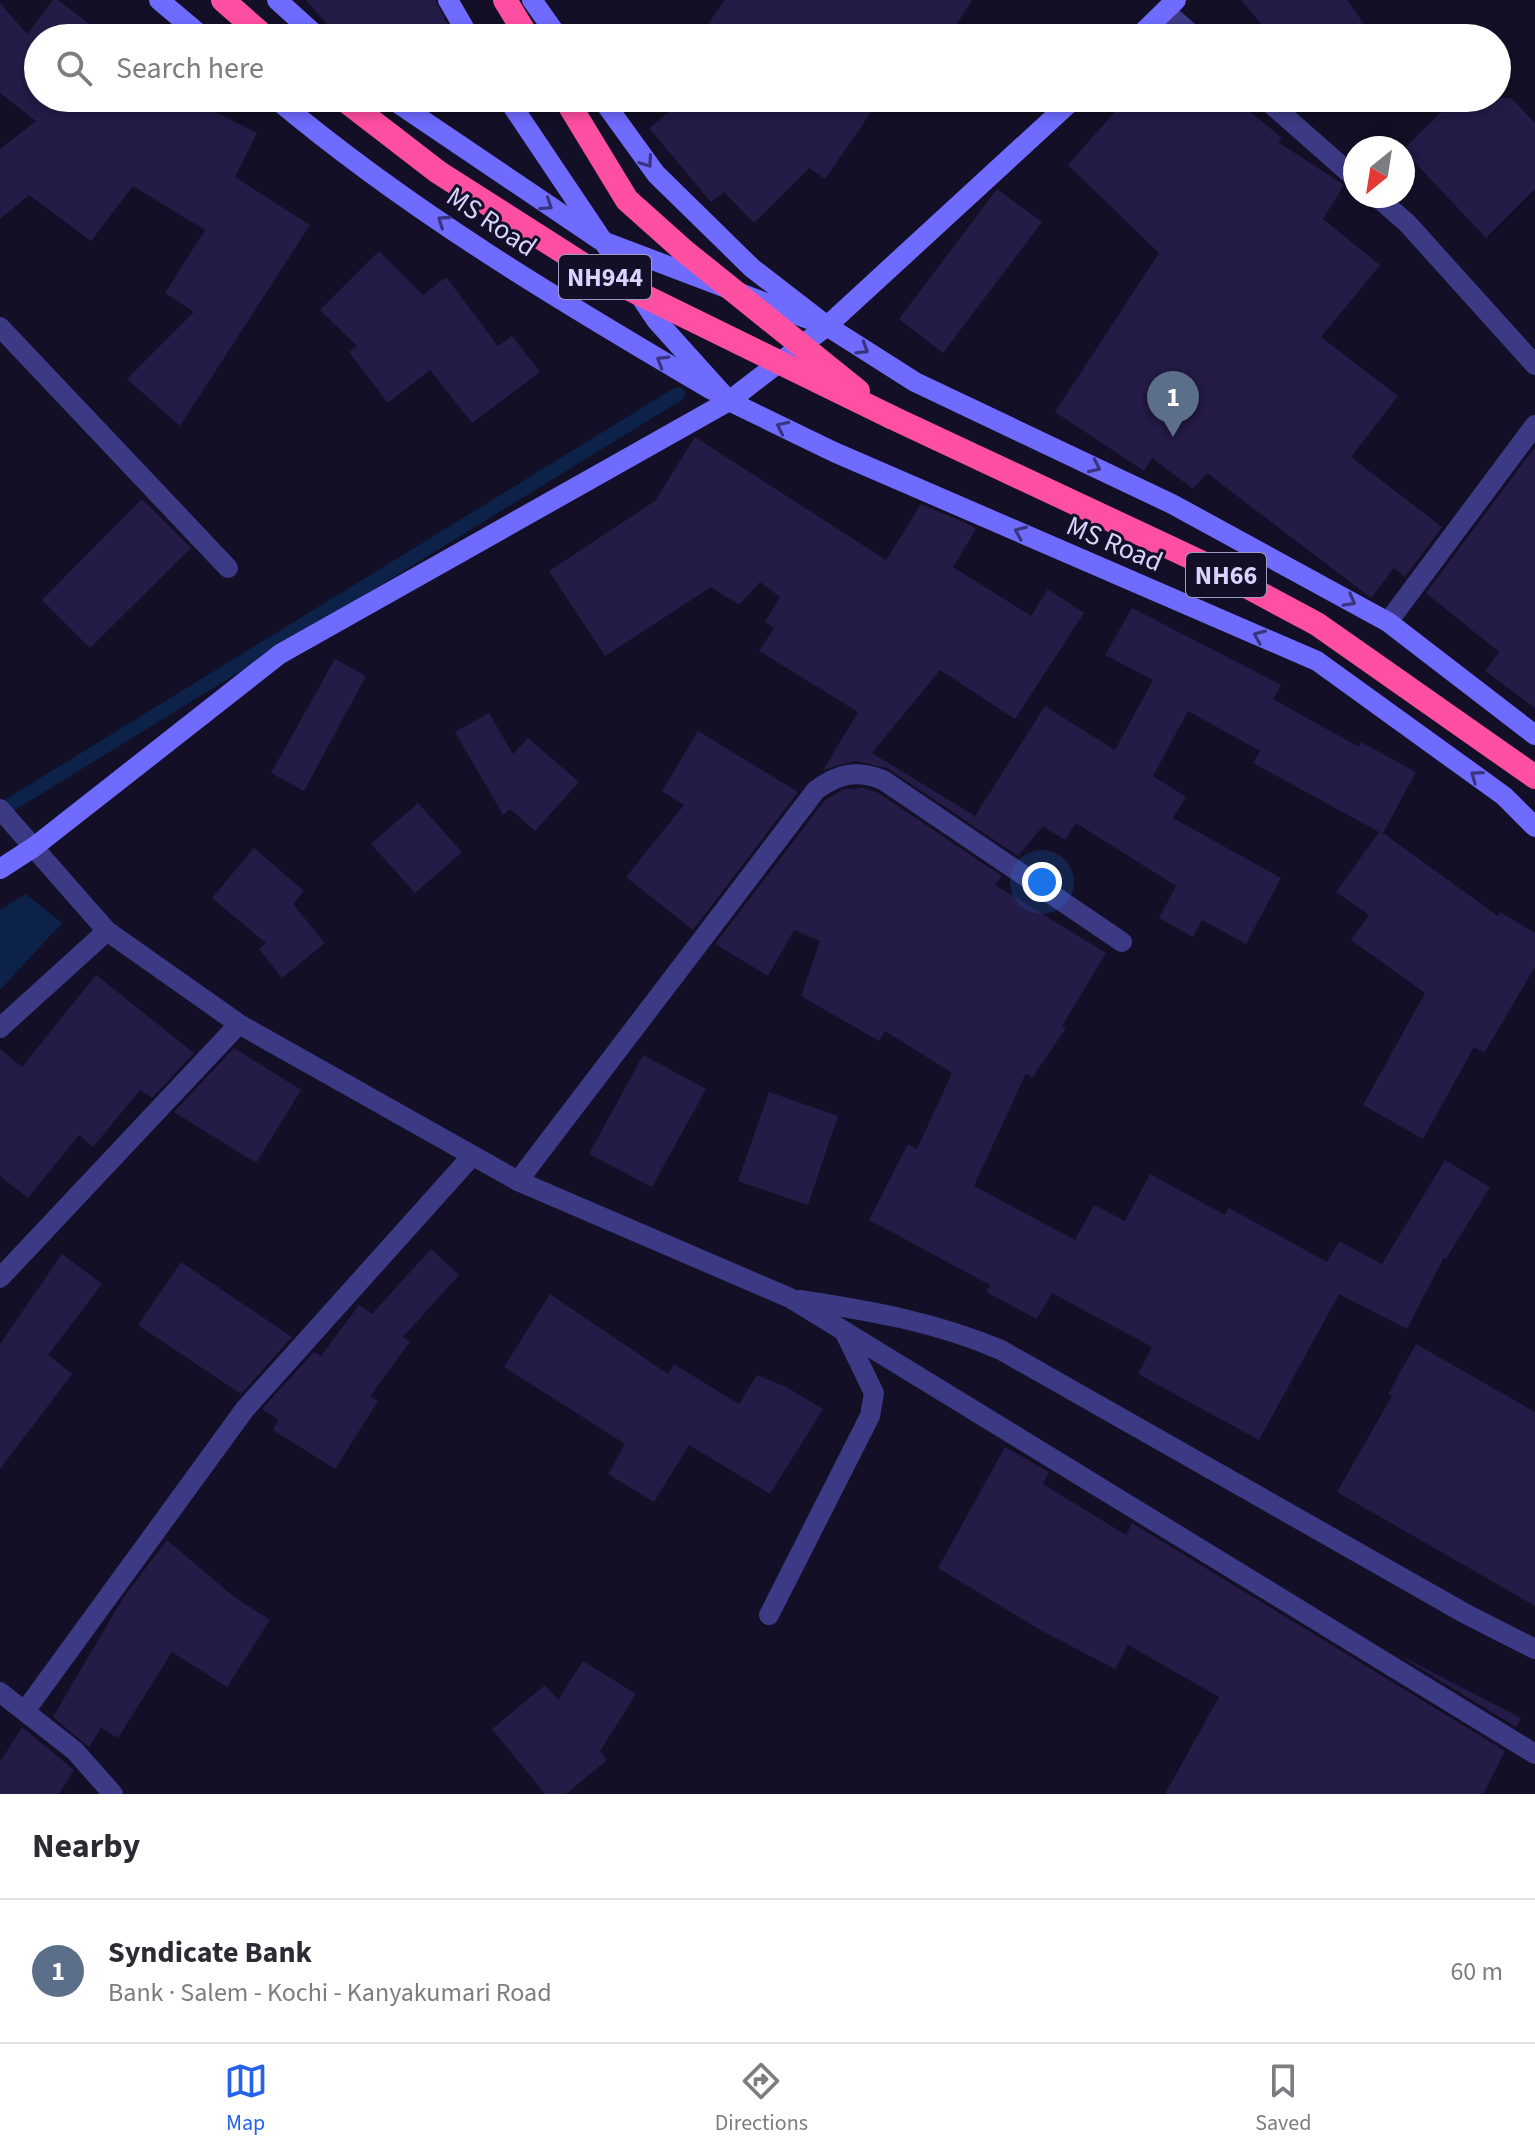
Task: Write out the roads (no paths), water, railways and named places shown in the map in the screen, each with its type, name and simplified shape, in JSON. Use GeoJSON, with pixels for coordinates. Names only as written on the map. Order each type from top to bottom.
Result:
{"type":"FeatureCollection","features":[{"type":"Feature","properties":{"kind":"highway"},"geometry":{"type":"LineString","coordinates":[[223,0],[250,24]]}},
{"type":"Feature","properties":{"kind":"highway"},"geometry":{"type":"LineString","coordinates":[[505,0],[520,24]]}},
{"type":"Feature","properties":{"kind":"highway","name":"NH944"},"geometry":{"type":"LineString","coordinates":[[360,112],[438,172],[593,271],[891,417]]}},
{"type":"Feature","properties":{"kind":"highway","name":"NH66"},"geometry":{"type":"LineString","coordinates":[[574,112],[627,200],[683,250],[891,417],[1207,565],[1317,624],[1535,777]]}},
{"type":"Feature","properties":{"kind":"street"},"geometry":{"type":"LineString","coordinates":[[159,0],[187,24]]}},
{"type":"Feature","properties":{"kind":"street"},"geometry":{"type":"LineString","coordinates":[[277,0],[304,24]]}},
{"type":"Feature","properties":{"kind":"street"},"geometry":{"type":"LineString","coordinates":[[448,0],[462,24]]}},
{"type":"Feature","properties":{"kind":"street"},"geometry":{"type":"LineString","coordinates":[[532,0],[549,24]]}},
{"type":"Feature","properties":{"kind":"street"},"geometry":{"type":"LineString","coordinates":[[1152,24],[1171,6],[1185,24]]}},
{"type":"Feature","properties":{"kind":"street","name":"MS Road"},"geometry":{"type":"LineString","coordinates":[[292,112],[337,150],[578,311],[729,401],[834,452],[1317,661],[1504,796],[1535,827]]}},
{"type":"Feature","properties":{"kind":"street","name":"MS Road"},"geometry":{"type":"LineString","coordinates":[[411,112],[600,240],[827,326]]}},
{"type":"Feature","properties":{"kind":"street","name":"MS Road"},"geometry":{"type":"LineString","coordinates":[[516,112],[656,320],[729,401]]}},
{"type":"Feature","properties":{"kind":"street"},"geometry":{"type":"LineString","coordinates":[[611,112],[656,174],[752,268],[827,326],[915,382],[1172,504],[1388,622],[1535,735]]}},
{"type":"Feature","properties":{"kind":"street"},"geometry":{"type":"LineString","coordinates":[[0,869],[34,847],[280,654],[729,401],[827,326],[1060,112]]}},
{"type":"Feature","properties":{"kind":"street"},"geometry":{"type":"LineString","coordinates":[[1280,112],[1343,167]]}},
{"type":"Feature","properties":{"kind":"street"},"geometry":{"type":"LineString","coordinates":[[1390,208],[1407,223],[1535,365]]}},
{"type":"Feature","properties":{"kind":"street"},"geometry":{"type":"LineString","coordinates":[[0,327],[228,568]]}},
{"type":"Feature","properties":{"kind":"street"},"geometry":{"type":"LineString","coordinates":[[1388,622],[1535,425]]}},
{"type":"Feature","properties":{"kind":"street"},"geometry":{"type":"LineString","coordinates":[[518,1181],[816,790],[833,777],[867,773],[883,780],[1122,942]]}},
{"type":"Feature","properties":{"kind":"street"},"geometry":{"type":"LineString","coordinates":[[0,809],[107,931],[239,1024],[518,1181],[790,1298],[1535,1754]]}},
{"type":"Feature","properties":{"kind":"street"},"geometry":{"type":"LineString","coordinates":[[0,1028],[107,931]]}},
{"type":"Feature","properties":{"kind":"street"},"geometry":{"type":"LineString","coordinates":[[0,1278],[239,1024]]}},
{"type":"Feature","properties":{"kind":"street"},"geometry":{"type":"LineString","coordinates":[[25,1711],[245,1409],[472,1156]]}},
{"type":"Feature","properties":{"kind":"street"},"geometry":{"type":"LineString","coordinates":[[790,1298],[902,1315],[960,1332],[1001,1350],[1466,1614],[1535,1649]]}},
{"type":"Feature","properties":{"kind":"street"},"geometry":{"type":"LineString","coordinates":[[769,1615],[870,1416],[874,1393],[844,1331]]}},
{"type":"Feature","properties":{"kind":"street"},"geometry":{"type":"LineString","coordinates":[[0,1692],[75,1751],[113,1794]]}},
{"type":"Feature","properties":{"kind":"water"},"geometry":{"type":"Polygon","coordinates":[[[26,894],[62,923],[0,990],[0,910],[26,894]]]}},
{"type":"Feature","properties":{"kind":"waterway"},"geometry":{"type":"LineString","coordinates":[[0,811],[678,394]]}},
{"type":"Feature","properties":{"kind":"place","name":"Syndicate Bank"},"geometry":{"type":"Point","coordinates":[1173,437]}}]}
